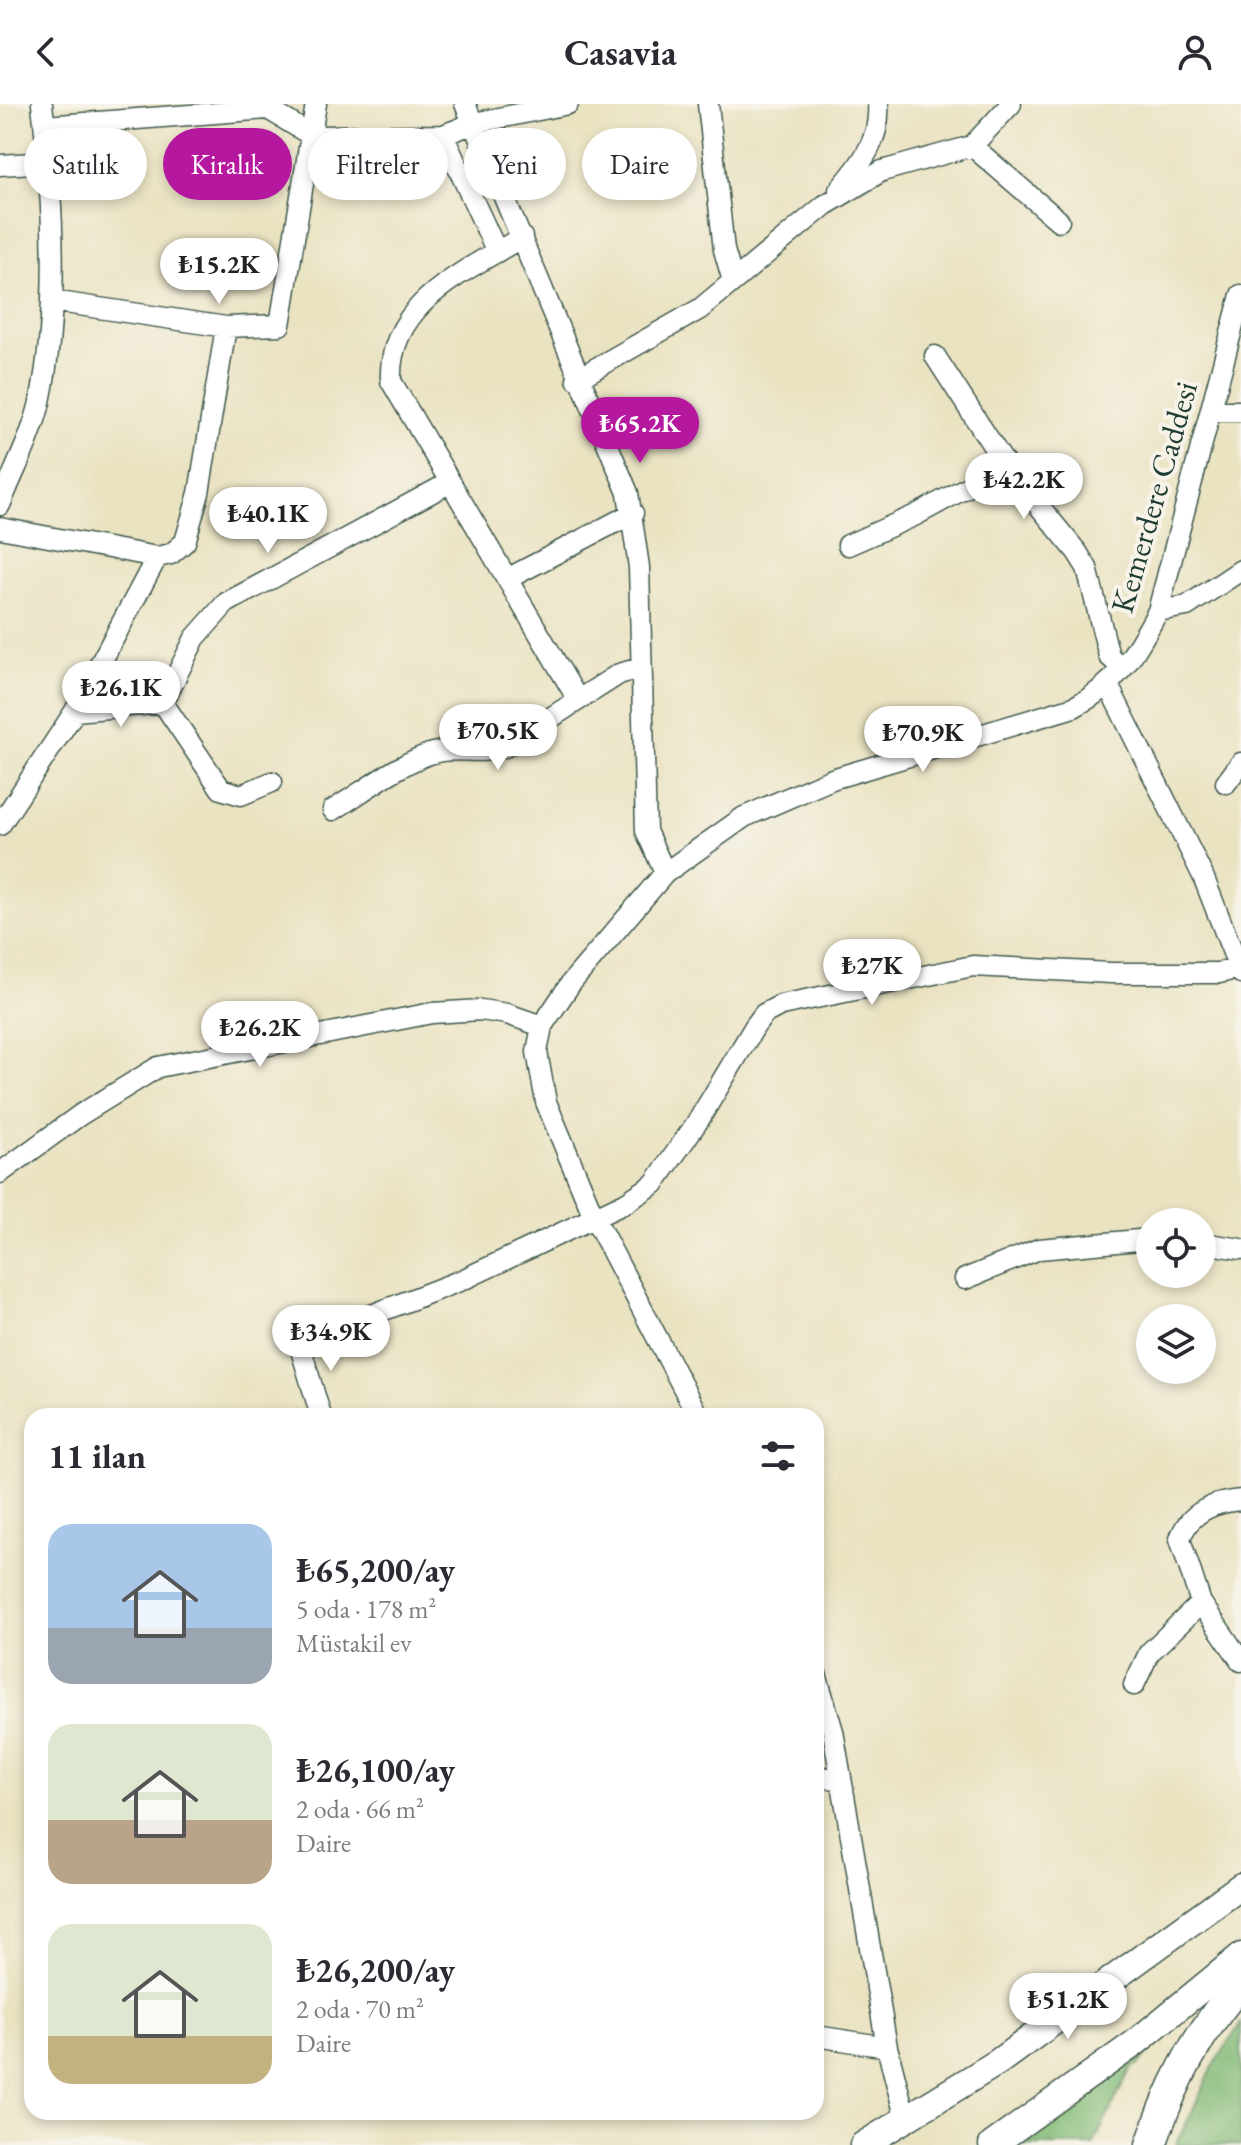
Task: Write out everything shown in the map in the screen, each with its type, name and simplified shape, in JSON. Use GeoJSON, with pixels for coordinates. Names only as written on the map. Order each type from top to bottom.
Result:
{"type":"FeatureCollection","features":[{"type":"Feature","properties":{"kind":"highway"},"geometry":{"type":"LineString","coordinates":[[1151,2145],[1169,2092],[1210,2022],[1241,1983]]}},
{"type":"Feature","properties":{"kind":"main road"},"geometry":{"type":"LineString","coordinates":[[863,2145],[998,2062],[1241,1886]]}},
{"type":"Feature","properties":{"kind":"main road"},"geometry":{"type":"LineString","coordinates":[[992,2145],[1135,2043],[1241,1956]]}},
{"type":"Feature","properties":{"kind":"street"},"geometry":{"type":"LineString","coordinates":[[42,104],[45,126],[268,106],[308,133]]}},
{"type":"Feature","properties":{"kind":"street"},"geometry":{"type":"LineString","coordinates":[[313,128],[316,104]]}},
{"type":"Feature","properties":{"kind":"street"},"geometry":{"type":"LineString","coordinates":[[465,104],[522,237],[577,379],[622,478],[633,513],[639,567],[646,831],[650,846],[665,873]]}},
{"type":"Feature","properties":{"kind":"street"},"geometry":{"type":"LineString","coordinates":[[448,133],[474,123],[568,104]]}},
{"type":"Feature","properties":{"kind":"street"},"geometry":{"type":"LineString","coordinates":[[708,104],[724,250],[733,281]]}},
{"type":"Feature","properties":{"kind":"street"},"geometry":{"type":"LineString","coordinates":[[825,205],[864,161],[879,120],[878,104]]}},
{"type":"Feature","properties":{"kind":"street"},"geometry":{"type":"LineString","coordinates":[[577,379],[700,309],[825,205],[882,171],[972,146],[1011,104]]}},
{"type":"Feature","properties":{"kind":"street"},"geometry":{"type":"LineString","coordinates":[[448,146],[497,252]]}},
{"type":"Feature","properties":{"kind":"street"},"geometry":{"type":"LineString","coordinates":[[972,146],[1059,221]]}},
{"type":"Feature","properties":{"kind":"street"},"geometry":{"type":"LineString","coordinates":[[52,301],[226,327],[280,325],[308,160]]}},
{"type":"Feature","properties":{"kind":"street"},"geometry":{"type":"LineString","coordinates":[[0,165],[24,164]]}},
{"type":"Feature","properties":{"kind":"street"},"geometry":{"type":"LineString","coordinates":[[0,505],[39,404],[52,301],[51,200]]}},
{"type":"Feature","properties":{"kind":"street"},"geometry":{"type":"LineString","coordinates":[[522,237],[417,305],[393,345],[391,381],[578,700]]}},
{"type":"Feature","properties":{"kind":"street","name":"Kemerdere Caddesi"},"geometry":{"type":"LineString","coordinates":[[694,1408],[594,1217],[539,1077],[537,1052],[542,1026],[571,983],[665,873],[744,817],[817,786],[1074,707],[1109,687],[1158,611],[1241,295]]}},
{"type":"Feature","properties":{"kind":"street"},"geometry":{"type":"LineString","coordinates":[[0,528],[157,557],[171,554],[185,542],[199,493],[226,327]]}},
{"type":"Feature","properties":{"kind":"street"},"geometry":{"type":"LineString","coordinates":[[935,356],[1006,466],[1060,530],[1087,568],[1109,656],[1122,668]]}},
{"type":"Feature","properties":{"kind":"street"},"geometry":{"type":"LineString","coordinates":[[1212,411],[1241,411]]}},
{"type":"Feature","properties":{"kind":"street"},"geometry":{"type":"LineString","coordinates":[[848,545],[916,515],[1006,466]]}},
{"type":"Feature","properties":{"kind":"street"},"geometry":{"type":"LineString","coordinates":[[163,703],[195,638],[226,603],[449,483]]}},
{"type":"Feature","properties":{"kind":"street"},"geometry":{"type":"LineString","coordinates":[[507,579],[633,513]]}},
{"type":"Feature","properties":{"kind":"street"},"geometry":{"type":"LineString","coordinates":[[0,825],[75,711],[157,557]]}},
{"type":"Feature","properties":{"kind":"street"},"geometry":{"type":"LineString","coordinates":[[1158,611],[1187,606],[1241,570]]}},
{"type":"Feature","properties":{"kind":"street"},"geometry":{"type":"LineString","coordinates":[[333,810],[424,756],[454,750],[486,752],[505,747],[619,674],[640,668]]}},
{"type":"Feature","properties":{"kind":"street"},"geometry":{"type":"LineString","coordinates":[[319,1408],[299,1343],[462,1280],[625,1203],[654,1184],[698,1121],[755,1026],[764,1014],[781,1005],[973,966],[1139,973],[1240,971],[1192,851],[1109,687]]}},
{"type":"Feature","properties":{"kind":"street"},"geometry":{"type":"LineString","coordinates":[[75,711],[163,703]]}},
{"type":"Feature","properties":{"kind":"street"},"geometry":{"type":"LineString","coordinates":[[163,703],[221,789],[241,795],[272,782]]}},
{"type":"Feature","properties":{"kind":"street"},"geometry":{"type":"LineString","coordinates":[[1226,783],[1241,763]]}},
{"type":"Feature","properties":{"kind":"street"},"geometry":{"type":"LineString","coordinates":[[0,1173],[80,1115],[158,1067],[432,1013],[481,1010],[507,1014],[542,1026]]}},
{"type":"Feature","properties":{"kind":"street"},"geometry":{"type":"LineString","coordinates":[[965,1279],[1039,1249],[1136,1240]]}},
{"type":"Feature","properties":{"kind":"street"},"geometry":{"type":"LineString","coordinates":[[1216,1245],[1241,1249]]}},
{"type":"Feature","properties":{"kind":"street"},"geometry":{"type":"LineString","coordinates":[[1241,1500],[1214,1504],[1195,1515],[1180,1539],[1201,1603],[1241,1661]]}},
{"type":"Feature","properties":{"kind":"street"},"geometry":{"type":"LineString","coordinates":[[1134,1685],[1149,1653],[1201,1603]]}},
{"type":"Feature","properties":{"kind":"street"},"geometry":{"type":"LineString","coordinates":[[824,1701],[833,1731],[887,2047],[906,2120]]}},
{"type":"Feature","properties":{"kind":"street"},"geometry":{"type":"LineString","coordinates":[[824,1777],[841,1780]]}},
{"type":"Feature","properties":{"kind":"street"},"geometry":{"type":"LineString","coordinates":[[824,2037],[887,2047]]}},
{"type":"Feature","properties":{"kind":"green space"},"geometry":{"type":"Polygon","coordinates":[[[1241,2023],[1241,2145],[1176,2145],[1213,2067],[1241,2023]]]}},
{"type":"Feature","properties":{"kind":"green space"},"geometry":{"type":"Polygon","coordinates":[[[1162,2037],[1140,2063],[1131,2068],[1093,2145],[1013,2145],[1162,2037]]]}}]}
